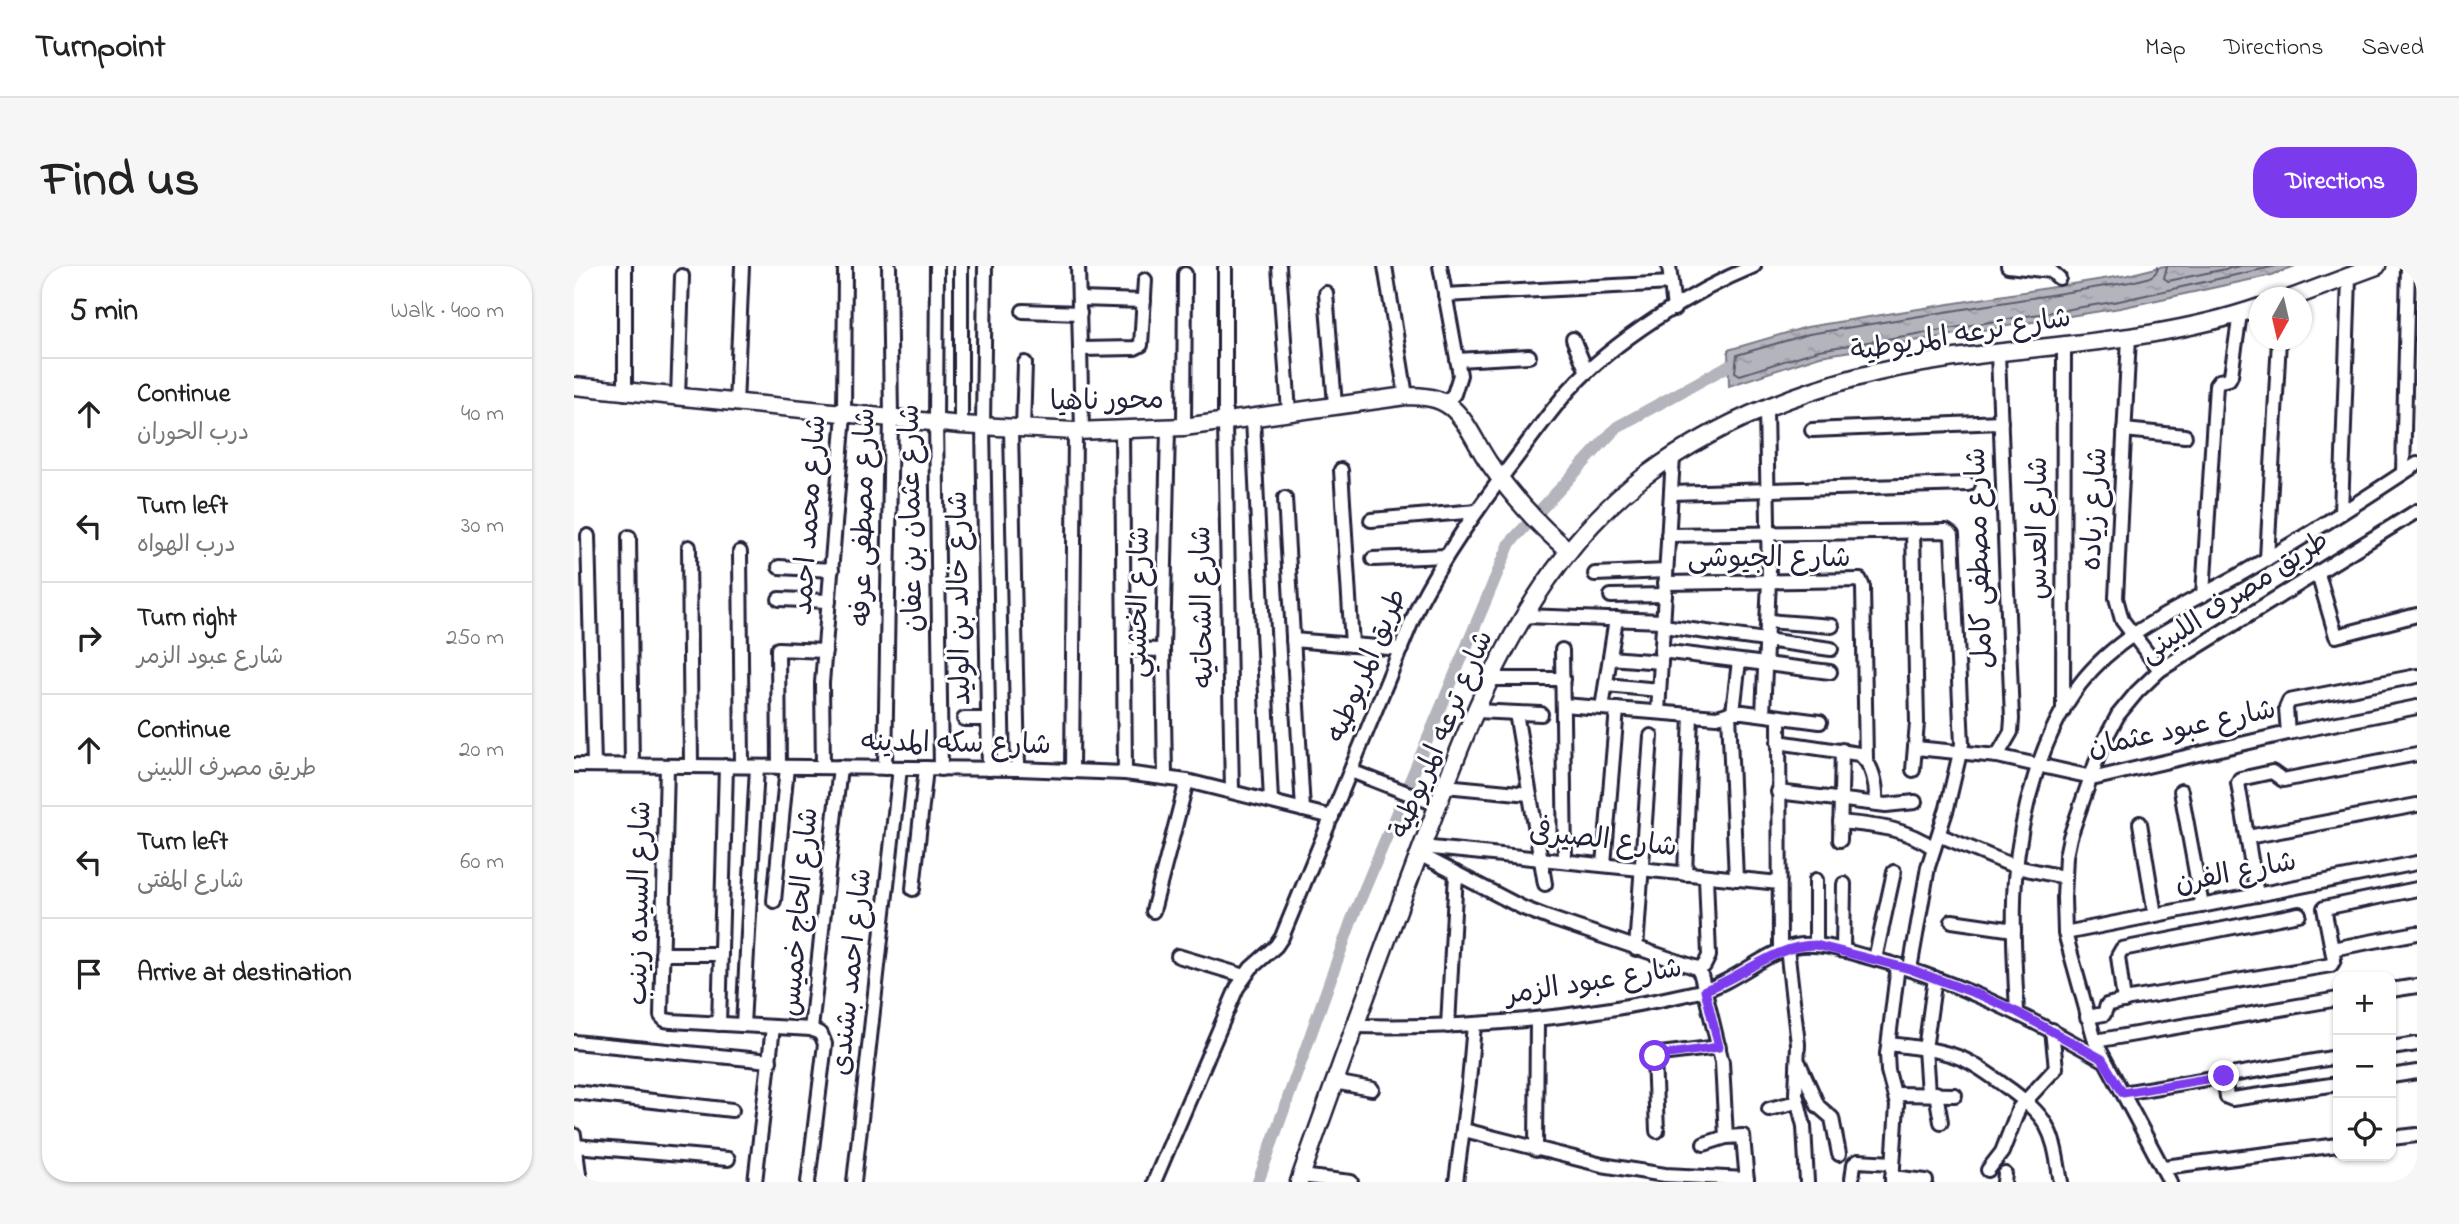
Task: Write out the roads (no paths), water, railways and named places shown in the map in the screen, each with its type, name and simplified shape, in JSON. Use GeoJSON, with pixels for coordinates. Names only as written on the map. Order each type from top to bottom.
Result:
{"type":"FeatureCollection","features":[{"type":"Feature","properties":{"kind":"main road"},"geometry":{"type":"LineString","coordinates":[[2312,291],[2378,266]]}},
{"type":"Feature","properties":{"kind":"main road","name":"شارع ترعه المريوطية"},"geometry":{"type":"LineString","coordinates":[[1300,1179],[1354,1026],[1421,850],[1432,803],[1446,786],[1491,679],[1564,547],[1643,477],[1673,457],[1766,408],[1811,391],[1903,367],[2129,337],[2249,311]]}},
{"type":"Feature","properties":{"kind":"main road","name":"محور ناهيا"},"geometry":{"type":"LineString","coordinates":[[574,386],[961,425],[1079,431],[1122,431],[1225,423],[1406,396],[1431,397],[1445,403]]}},
{"type":"Feature","properties":{"kind":"main road"},"geometry":{"type":"LineString","coordinates":[[1445,403],[1461,417],[1500,479],[1530,516],[1564,547]]}},
{"type":"Feature","properties":{"kind":"street"},"geometry":{"type":"LineString","coordinates":[[625,266],[625,393]]}},
{"type":"Feature","properties":{"kind":"street"},"geometry":{"type":"LineString","coordinates":[[736,404],[742,266]]}},
{"type":"Feature","properties":{"kind":"street","name":"شارع محمد احمد"},"geometry":{"type":"LineString","coordinates":[[823,767],[821,703],[844,414],[845,266]]}},
{"type":"Feature","properties":{"kind":"street","name":"شارع مصطفى عرفه"},"geometry":{"type":"LineString","coordinates":[[884,768],[891,418],[889,266]]}},
{"type":"Feature","properties":{"kind":"street","name":"شارع عثمان بن عفان"},"geometry":{"type":"LineString","coordinates":[[937,266],[936,422],[941,769]]}},
{"type":"Feature","properties":{"kind":"street"},"geometry":{"type":"LineString","coordinates":[[961,266],[961,425]]}},
{"type":"Feature","properties":{"kind":"street","name":"شارع خالد بن الوليد"},"geometry":{"type":"LineString","coordinates":[[985,266],[983,426],[989,769]]}},
{"type":"Feature","properties":{"kind":"street"},"geometry":{"type":"LineString","coordinates":[[1072,771],[1081,349],[1078,266]]}},
{"type":"Feature","properties":{"kind":"street"},"geometry":{"type":"LineString","coordinates":[[1279,266],[1289,412]]}},
{"type":"Feature","properties":{"kind":"street"},"geometry":{"type":"LineString","coordinates":[[1385,266],[1406,396]]}},
{"type":"Feature","properties":{"kind":"street"},"geometry":{"type":"LineString","coordinates":[[1440,266],[1460,375],[1457,388],[1445,403]]}},
{"type":"Feature","properties":{"kind":"street"},"geometry":{"type":"LineString","coordinates":[[1669,266],[1674,309]]}},
{"type":"Feature","properties":{"kind":"street","name":"طريق المريوطيه"},"geometry":{"type":"LineString","coordinates":[[1154,1182],[1237,988],[1282,937],[1419,604],[1446,556],[1500,479],[1562,399],[1587,372],[1632,336],[1705,289],[1754,266]]}},
{"type":"Feature","properties":{"kind":"street"},"geometry":{"type":"LineString","coordinates":[[2008,266],[2051,271],[2059,278]]}},
{"type":"Feature","properties":{"kind":"street"},"geometry":{"type":"LineString","coordinates":[[2403,473],[2408,266]]}},
{"type":"Feature","properties":{"kind":"street","name":"شارع الشحاتيه"},"geometry":{"type":"LineString","coordinates":[[1225,268],[1232,791]]}},
{"type":"Feature","properties":{"kind":"street","name":"شارع الخشني"},"geometry":{"type":"LineString","coordinates":[[1165,777],[1163,650],[1185,274]]}},
{"type":"Feature","properties":{"kind":"street"},"geometry":{"type":"LineString","coordinates":[[678,398],[682,276]]}},
{"type":"Feature","properties":{"kind":"street"},"geometry":{"type":"LineString","coordinates":[[2341,513],[2349,278]]}},
{"type":"Feature","properties":{"kind":"street"},"geometry":{"type":"LineString","coordinates":[[1081,349],[1139,347],[1143,341],[1145,280]]}},
{"type":"Feature","properties":{"kind":"street"},"geometry":{"type":"LineString","coordinates":[[1445,295],[1671,283]]}},
{"type":"Feature","properties":{"kind":"street"},"geometry":{"type":"LineString","coordinates":[[1326,293],[1335,405]]}},
{"type":"Feature","properties":{"kind":"street"},"geometry":{"type":"LineString","coordinates":[[1079,299],[1144,301]]}},
{"type":"Feature","properties":{"kind":"street"},"geometry":{"type":"LineString","coordinates":[[1023,311],[1080,313]]}},
{"type":"Feature","properties":{"kind":"street"},"geometry":{"type":"LineString","coordinates":[[2203,594],[2216,385],[2231,375],[2240,314]]}},
{"type":"Feature","properties":{"kind":"street","name":"شارع زياده"},"geometry":{"type":"LineString","coordinates":[[2129,337],[2116,598],[2122,620],[2160,670]]}},
{"type":"Feature","properties":{"kind":"street"},"geometry":{"type":"LineString","coordinates":[[1573,339],[1587,372]]}},
{"type":"Feature","properties":{"kind":"street","name":"شارع العدس"},"geometry":{"type":"LineString","coordinates":[[2063,711],[2064,345]]}},
{"type":"Feature","properties":{"kind":"street"},"geometry":{"type":"LineString","coordinates":[[2267,559],[2278,350]]}},
{"type":"Feature","properties":{"kind":"street","name":"شارع مصطفى كامل"},"geometry":{"type":"LineString","coordinates":[[1997,757],[2011,732],[2012,719],[1998,354]]}},
{"type":"Feature","properties":{"kind":"street"},"geometry":{"type":"LineString","coordinates":[[1457,360],[1529,356]]}},
{"type":"Feature","properties":{"kind":"street"},"geometry":{"type":"LineString","coordinates":[[1017,769],[1017,429],[1025,363]]}},
{"type":"Feature","properties":{"kind":"street"},"geometry":{"type":"LineString","coordinates":[[1763,714],[1769,621],[1770,533],[1766,408]]}},
{"type":"Feature","properties":{"kind":"street"},"geometry":{"type":"LineString","coordinates":[[1252,418],[1271,801]]}},
{"type":"Feature","properties":{"kind":"street"},"geometry":{"type":"LineString","coordinates":[[1812,430],[2001,422]]}},
{"type":"Feature","properties":{"kind":"street"},"geometry":{"type":"LineString","coordinates":[[2124,430],[2185,436]]}},
{"type":"Feature","properties":{"kind":"street"},"geometry":{"type":"LineString","coordinates":[[1122,431],[1125,773]]}},
{"type":"Feature","properties":{"kind":"street"},"geometry":{"type":"LineString","coordinates":[[1658,712],[1673,457]]}},
{"type":"Feature","properties":{"kind":"street","name":"طريق مصرف اللبينى"},"geometry":{"type":"LineString","coordinates":[[2017,1012],[2014,930],[2016,867],[2038,766],[2063,711],[2079,685],[2132,634],[2267,559],[2417,464]]}},
{"type":"Feature","properties":{"kind":"street"},"geometry":{"type":"LineString","coordinates":[[1341,471],[1352,645]]}},
{"type":"Feature","properties":{"kind":"street"},"geometry":{"type":"LineString","coordinates":[[1671,493],[1968,484]]}},
{"type":"Feature","properties":{"kind":"street"},"geometry":{"type":"LineString","coordinates":[[1285,498],[1303,810]]}},
{"type":"Feature","properties":{"kind":"street"},"geometry":{"type":"LineString","coordinates":[[1371,520],[1476,511]]}},
{"type":"Feature","properties":{"kind":"street","name":"طريق مصرف اللبينى"},"geometry":{"type":"LineString","coordinates":[[2170,1182],[2102,1059],[2087,1017],[2065,933],[2064,877],[2070,837],[2089,778],[2118,715],[2160,670],[2318,575],[2417,511]]}},
{"type":"Feature","properties":{"kind":"street"},"geometry":{"type":"LineString","coordinates":[[1668,535],[1913,531],[1950,533],[1953,542],[1962,719],[1961,752],[1921,897],[1889,1044],[1888,1071],[1896,1094],[1897,1114],[1892,1174]]}},
{"type":"Feature","properties":{"kind":"street"},"geometry":{"type":"LineString","coordinates":[[1913,531],[1916,748],[1913,770]]}},
{"type":"Feature","properties":{"kind":"street"},"geometry":{"type":"LineString","coordinates":[[588,536],[594,765]]}},
{"type":"Feature","properties":{"kind":"street"},"geometry":{"type":"LineString","coordinates":[[629,537],[632,765]]}},
{"type":"Feature","properties":{"kind":"street"},"geometry":{"type":"LineString","coordinates":[[689,547],[691,766]]}},
{"type":"Feature","properties":{"kind":"street"},"geometry":{"type":"LineString","coordinates":[[740,552],[743,766]]}},
{"type":"Feature","properties":{"kind":"street"},"geometry":{"type":"LineString","coordinates":[[1373,559],[1446,556]]}},
{"type":"Feature","properties":{"kind":"street"},"geometry":{"type":"LineString","coordinates":[[779,567],[832,570]]}},
{"type":"Feature","properties":{"kind":"street"},"geometry":{"type":"LineString","coordinates":[[1595,574],[1665,583]]}},
{"type":"Feature","properties":{"kind":"street"},"geometry":{"type":"LineString","coordinates":[[2318,575],[2336,636],[2417,614]]}},
{"type":"Feature","properties":{"kind":"street","name":"شارع الجيوشى"},"geometry":{"type":"LineString","coordinates":[[1665,583],[1855,578],[1862,582],[1866,760]]}},
{"type":"Feature","properties":{"kind":"street"},"geometry":{"type":"LineString","coordinates":[[1611,596],[1665,583]]}},
{"type":"Feature","properties":{"kind":"street"},"geometry":{"type":"LineString","coordinates":[[779,599],[829,601]]}},
{"type":"Feature","properties":{"kind":"street"},"geometry":{"type":"LineString","coordinates":[[1524,616],[1663,623],[1831,649]]}},
{"type":"Feature","properties":{"kind":"street"},"geometry":{"type":"LineString","coordinates":[[1602,708],[1616,619]]}},
{"type":"Feature","properties":{"kind":"street"},"geometry":{"type":"LineString","coordinates":[[1769,621],[1832,626]]}},
{"type":"Feature","properties":{"kind":"street"},"geometry":{"type":"LineString","coordinates":[[1293,640],[1401,649]]}},
{"type":"Feature","properties":{"kind":"street"},"geometry":{"type":"LineString","coordinates":[[774,901],[783,767],[778,649],[825,650]]}},
{"type":"Feature","properties":{"kind":"street"},"geometry":{"type":"LineString","coordinates":[[1124,649],[1163,650]]}},
{"type":"Feature","properties":{"kind":"street"},"geometry":{"type":"LineString","coordinates":[[1562,650],[1565,862]]}},
{"type":"Feature","properties":{"kind":"street"},"geometry":{"type":"LineString","coordinates":[[1610,658],[1739,660],[1830,672]]}},
{"type":"Feature","properties":{"kind":"street"},"geometry":{"type":"LineString","coordinates":[[1736,879],[1731,713],[1739,660]]}},
{"type":"Feature","properties":{"kind":"street"},"geometry":{"type":"LineString","coordinates":[[2288,733],[2286,708],[2290,701],[2417,676]]}},
{"type":"Feature","properties":{"kind":"street"},"geometry":{"type":"LineString","coordinates":[[1491,679],[1563,679]]}},
{"type":"Feature","properties":{"kind":"street"},"geometry":{"type":"LineString","coordinates":[[1606,685],[1659,690]]}},
{"type":"Feature","properties":{"kind":"street"},"geometry":{"type":"LineString","coordinates":[[1563,705],[1717,717],[1731,713],[1763,714],[1820,722]]}},
{"type":"Feature","properties":{"kind":"street","name":"شارع عبود عثمان"},"geometry":{"type":"LineString","coordinates":[[1916,748],[1997,757],[2089,778],[2103,777],[2288,733],[2417,707]]}},
{"type":"Feature","properties":{"kind":"street"},"geometry":{"type":"LineString","coordinates":[[1604,866],[1617,709]]}},
{"type":"Feature","properties":{"kind":"street"},"geometry":{"type":"LineString","coordinates":[[1476,712],[1541,714]]}},
{"type":"Feature","properties":{"kind":"street"},"geometry":{"type":"LineString","coordinates":[[1516,713],[1545,884]]}},
{"type":"Feature","properties":{"kind":"street"},"geometry":{"type":"LineString","coordinates":[[1685,874],[1691,715]]}},
{"type":"Feature","properties":{"kind":"street"},"geometry":{"type":"LineString","coordinates":[[1779,717],[1779,883],[1798,1060],[1797,1102],[1804,1126],[1807,1182]]}},
{"type":"Feature","properties":{"kind":"street"},"geometry":{"type":"LineString","coordinates":[[964,719],[988,719]]}},
{"type":"Feature","properties":{"kind":"street"},"geometry":{"type":"LineString","coordinates":[[1636,949],[1651,736]]}},
{"type":"Feature","properties":{"kind":"street"},"geometry":{"type":"LineString","coordinates":[[1778,742],[1859,754],[1866,760],[1876,786],[1876,803]]}},
{"type":"Feature","properties":{"kind":"street"},"geometry":{"type":"LineString","coordinates":[[1840,840],[1842,750]]}},
{"type":"Feature","properties":{"kind":"street"},"geometry":{"type":"LineString","coordinates":[[2257,895],[2238,783],[2240,779],[2272,772],[2283,780],[2417,754]]}},
{"type":"Feature","properties":{"kind":"street","name":"شارع سكه المدينه"},"geometry":{"type":"LineString","coordinates":[[574,765],[1017,769],[1125,773],[1187,781],[1332,817]]}},
{"type":"Feature","properties":{"kind":"street","name":"شارع السيده زينب"},"geometry":{"type":"LineString","coordinates":[[667,766],[663,1018],[671,1021],[811,1029]]}},
{"type":"Feature","properties":{"kind":"street"},"geometry":{"type":"LineString","coordinates":[[719,1024],[726,766]]}},
{"type":"Feature","properties":{"kind":"street"},"geometry":{"type":"LineString","coordinates":[[743,1025],[757,766]]}},
{"type":"Feature","properties":{"kind":"street","name":"شارع الحاج خميس"},"geometry":{"type":"LineString","coordinates":[[808,1182],[825,1044],[821,1034],[811,1029],[840,768]]}},
{"type":"Feature","properties":{"kind":"street","name":"شارع احمد بشندى"},"geometry":{"type":"LineString","coordinates":[[854,1182],[900,768]]}},
{"type":"Feature","properties":{"kind":"street"},"geometry":{"type":"LineString","coordinates":[[913,889],[926,768]]}},
{"type":"Feature","properties":{"kind":"street"},"geometry":{"type":"LineString","coordinates":[[1351,771],[1432,803]]}},
{"type":"Feature","properties":{"kind":"street"},"geometry":{"type":"LineString","coordinates":[[1153,911],[1187,781]]}},
{"type":"Feature","properties":{"kind":"street"},"geometry":{"type":"LineString","coordinates":[[1446,786],[1529,794]]}},
{"type":"Feature","properties":{"kind":"street"},"geometry":{"type":"LineString","coordinates":[[2181,791],[2202,906]]}},
{"type":"Feature","properties":{"kind":"street"},"geometry":{"type":"LineString","coordinates":[[1778,792],[1896,805],[1914,802]]}},
{"type":"Feature","properties":{"kind":"street"},"geometry":{"type":"LineString","coordinates":[[2248,837],[2417,805]]}},
{"type":"Feature","properties":{"kind":"street"},"geometry":{"type":"LineString","coordinates":[[1840,822],[1899,830],[2016,867],[2064,877]]}},
{"type":"Feature","properties":{"kind":"street"},"geometry":{"type":"LineString","coordinates":[[2140,823],[2155,915]]}},
{"type":"Feature","properties":{"kind":"street"},"geometry":{"type":"LineString","coordinates":[[1421,850],[1456,873],[1536,913],[1697,968],[1704,965],[1709,956],[1706,876]]}},
{"type":"Feature","properties":{"kind":"street","name":"شارع الصيرفى"},"geometry":{"type":"LineString","coordinates":[[1421,850],[1779,883]]}},
{"type":"Feature","properties":{"kind":"street","name":"شارع الفرن"},"geometry":{"type":"LineString","coordinates":[[2065,933],[2417,863]]}},
{"type":"Feature","properties":{"kind":"street"},"geometry":{"type":"LineString","coordinates":[[1875,959],[1894,872]]}},
{"type":"Feature","properties":{"kind":"street"},"geometry":{"type":"LineString","coordinates":[[1448,1026],[1456,873]]}},
{"type":"Feature","properties":{"kind":"street"},"geometry":{"type":"LineString","coordinates":[[1816,880],[1816,945]]}},
{"type":"Feature","properties":{"kind":"street"},"geometry":{"type":"LineString","coordinates":[[1843,951],[1844,884]]}},
{"type":"Feature","properties":{"kind":"street"},"geometry":{"type":"LineString","coordinates":[[2087,1017],[2104,1014],[2107,1005],[2124,1001],[2328,966],[2334,960],[2324,908],[2417,889]]}},
{"type":"Feature","properties":{"kind":"street"},"geometry":{"type":"LineString","coordinates":[[2124,1001],[2118,956],[2124,947],[2299,914]]}},
{"type":"Feature","properties":{"kind":"street"},"geometry":{"type":"LineString","coordinates":[[1952,921],[2014,930]]}},
{"type":"Feature","properties":{"kind":"street"},"geometry":{"type":"LineString","coordinates":[[2332,949],[2417,933]]}},
{"type":"Feature","properties":{"kind":"street","name":"شارع عبود الزمر"},"geometry":{"type":"LineString","coordinates":[[1354,1026],[1474,1025],[1590,1013],[1705,990],[1734,978],[1784,949],[1816,945],[1904,967],[1935,978],[2017,1012],[2102,1059]]}},
{"type":"Feature","properties":{"kind":"street"},"geometry":{"type":"LineString","coordinates":[[662,954],[720,954]]}},
{"type":"Feature","properties":{"kind":"street"},"geometry":{"type":"LineString","coordinates":[[1178,956],[1245,976]]}},
{"type":"Feature","properties":{"kind":"street"},"geometry":{"type":"LineString","coordinates":[[1697,968],[1719,1047],[1726,1137]]}},
{"type":"Feature","properties":{"kind":"street"},"geometry":{"type":"LineString","coordinates":[[1935,978],[1926,1049],[1932,1093],[1941,1122]]}},
{"type":"Feature","properties":{"kind":"street"},"geometry":{"type":"LineString","coordinates":[[2396,989],[2417,986]]}},
{"type":"Feature","properties":{"kind":"street"},"geometry":{"type":"LineString","coordinates":[[2095,1041],[2333,1000]]}},
{"type":"Feature","properties":{"kind":"street"},"geometry":{"type":"LineString","coordinates":[[1536,1150],[1537,1020]]}},
{"type":"Feature","properties":{"kind":"street"},"geometry":{"type":"LineString","coordinates":[[1456,1182],[1474,1025]]}},
{"type":"Feature","properties":{"kind":"street"},"geometry":{"type":"LineString","coordinates":[[755,1182],[773,1027]]}},
{"type":"Feature","properties":{"kind":"street"},"geometry":{"type":"LineString","coordinates":[[1988,1170],[2002,1152],[2013,1119],[2024,1100],[2056,1068],[2052,1030]]}},
{"type":"Feature","properties":{"kind":"street"},"geometry":{"type":"LineString","coordinates":[[574,1042],[770,1061]]}},
{"type":"Feature","properties":{"kind":"street"},"geometry":{"type":"LineString","coordinates":[[1889,1044],[1962,1058],[2024,1100],[2047,1126],[2056,1151],[2061,1182]]}},
{"type":"Feature","properties":{"kind":"street"},"geometry":{"type":"LineString","coordinates":[[2396,1047],[2417,1044]]}},
{"type":"Feature","properties":{"kind":"street"},"geometry":{"type":"LineString","coordinates":[[1657,1131],[1654,1058],[1660,1054],[1719,1047]]}},
{"type":"Feature","properties":{"kind":"street"},"geometry":{"type":"LineString","coordinates":[[2123,1093],[2333,1058]]}},
{"type":"Feature","properties":{"kind":"street"},"geometry":{"type":"LineString","coordinates":[[1798,1060],[1818,1106],[1832,1118],[1839,1154]]}},
{"type":"Feature","properties":{"kind":"street"},"geometry":{"type":"LineString","coordinates":[[2396,1075],[2417,1072]]}},
{"type":"Feature","properties":{"kind":"street"},"geometry":{"type":"LineString","coordinates":[[2224,1076],[2227,1097],[2234,1099],[2333,1085]]}},
{"type":"Feature","properties":{"kind":"street"},"geometry":{"type":"LineString","coordinates":[[1334,1082],[1372,1089]]}},
{"type":"Feature","properties":{"kind":"street"},"geometry":{"type":"LineString","coordinates":[[574,1091],[732,1110]]}},
{"type":"Feature","properties":{"kind":"street"},"geometry":{"type":"LineString","coordinates":[[1896,1094],[1955,1095]]}},
{"type":"Feature","properties":{"kind":"street"},"geometry":{"type":"LineString","coordinates":[[1769,1109],[1797,1102]]}},
{"type":"Feature","properties":{"kind":"street"},"geometry":{"type":"LineString","coordinates":[[1464,1130],[1579,1161],[1631,1170],[1747,1180],[1744,1137],[1726,1137],[1704,1144]]}},
{"type":"Feature","properties":{"kind":"street"},"geometry":{"type":"LineString","coordinates":[[2396,1137],[2417,1135]]}},
{"type":"Feature","properties":{"kind":"street"},"geometry":{"type":"LineString","coordinates":[[580,1182],[575,1140],[728,1159]]}},
{"type":"Feature","properties":{"kind":"street"},"geometry":{"type":"LineString","coordinates":[[2164,1167],[2333,1146]]}},
{"type":"Feature","properties":{"kind":"street"},"geometry":{"type":"LineString","coordinates":[[1852,1179],[1854,1164],[1858,1161],[1892,1174],[1926,1181]]}},
{"type":"Feature","properties":{"kind":"street"},"geometry":{"type":"LineString","coordinates":[[1300,1179],[1351,1182]]}},
{"type":"Feature","properties":{"kind":"water"},"geometry":{"type":"Polygon","coordinates":[[[2164,266],[2295,266],[2272,275],[2120,308],[1820,356],[1729,386],[1728,350],[1807,327],[2128,275],[2164,266]]]}},
{"type":"Feature","properties":{"kind":"waterway"},"geometry":{"type":"LineString","coordinates":[[1258,1182],[1352,919],[1510,543],[1617,427],[1728,366]]}}]}
